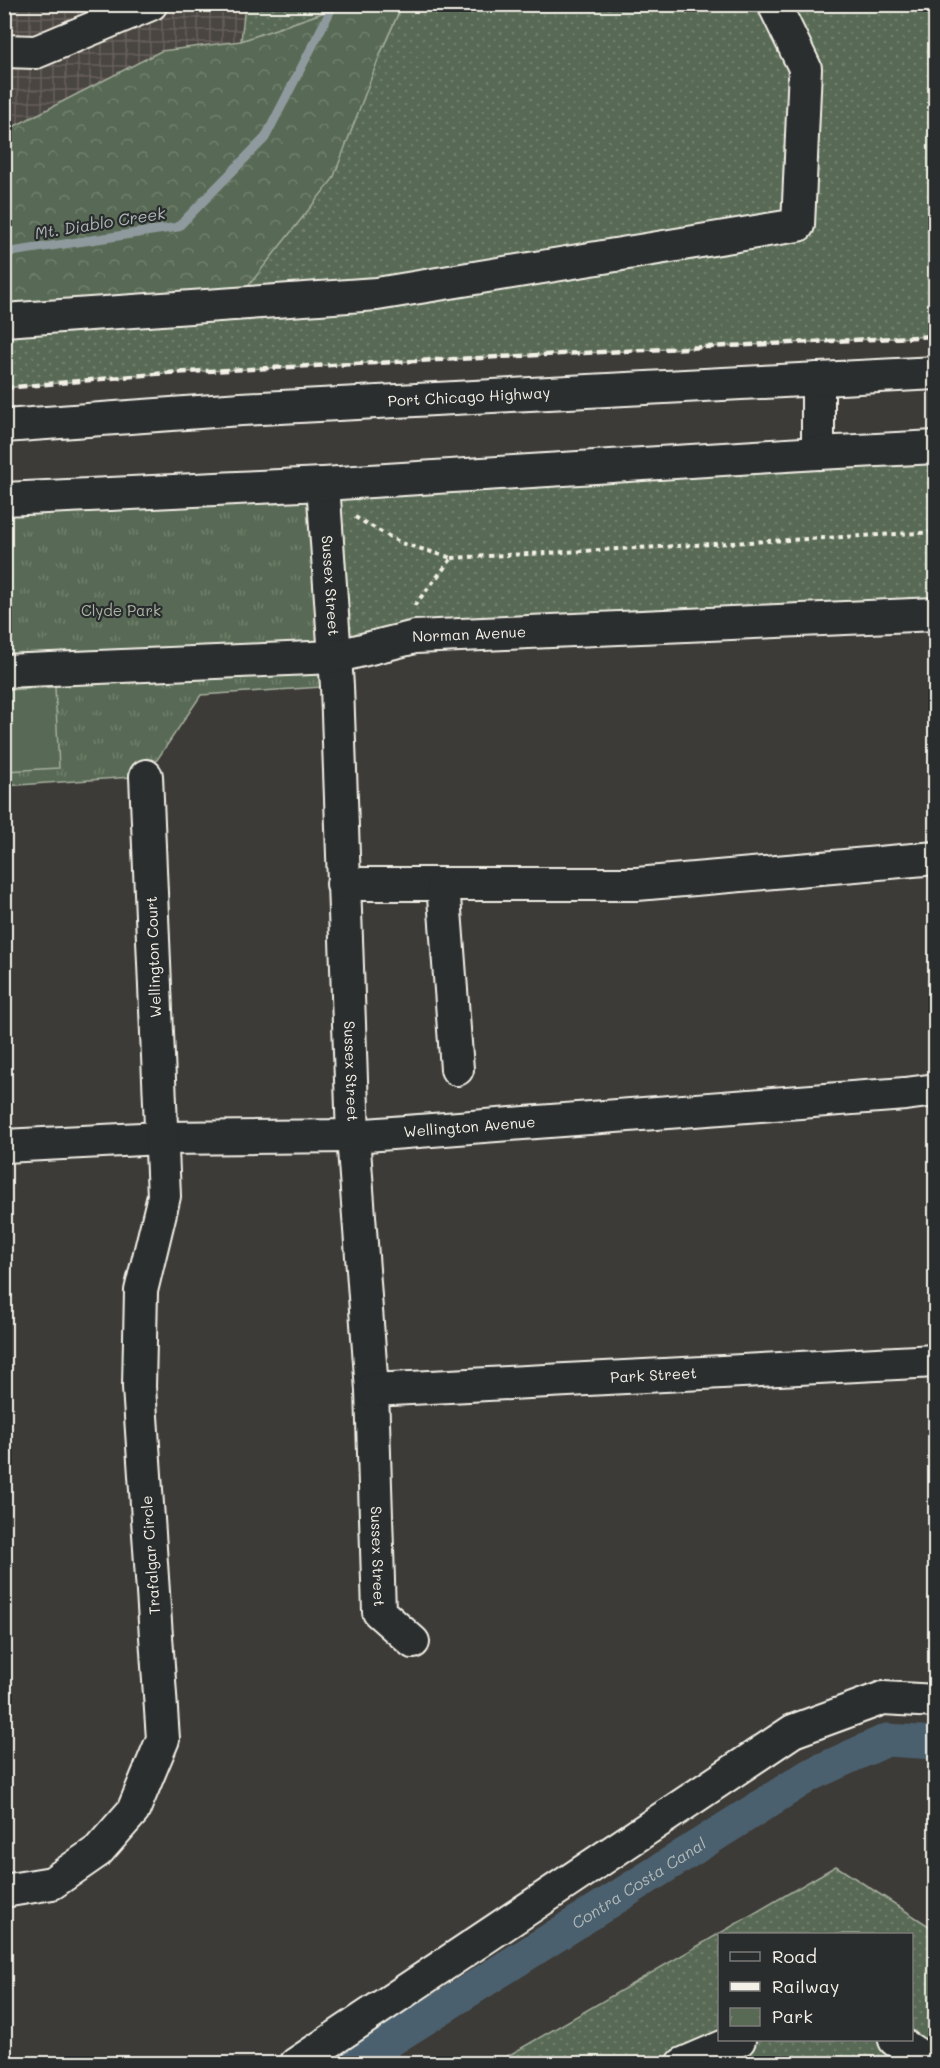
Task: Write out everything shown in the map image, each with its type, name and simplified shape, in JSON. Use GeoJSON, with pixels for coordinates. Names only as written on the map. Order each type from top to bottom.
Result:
{"type":"FeatureCollection","features":[{"type":"Feature","properties":{"kind":"street"},"geometry":{"type":"LineString","coordinates":[[4,51],[36,52],[151,4]]}},
{"type":"Feature","properties":{"kind":"street"},"geometry":{"type":"LineString","coordinates":[[4,320],[377,294],[798,225],[805,68],[774,4]]}},
{"type":"Feature","properties":{"kind":"street","name":"Port Chicago Highway"},"geometry":{"type":"LineString","coordinates":[[4,426],[241,409],[936,373]]}},
{"type":"Feature","properties":{"kind":"street"},"geometry":{"type":"LineString","coordinates":[[818,379],[818,453]]}},
{"type":"Feature","properties":{"kind":"street"},"geometry":{"type":"LineString","coordinates":[[4,499],[323,491],[818,453],[936,447]]}},
{"type":"Feature","properties":{"kind":"street","name":"Sussex Street"},"geometry":{"type":"LineString","coordinates":[[323,491],[337,686],[353,1136],[372,1390],[379,1612],[413,1642]]}},
{"type":"Feature","properties":{"kind":"street","name":"Norman Avenue"},"geometry":{"type":"LineString","coordinates":[[4,670],[334,657],[415,637],[936,614]]}},
{"type":"Feature","properties":{"kind":"street","name":"Wellington Court"},"geometry":{"type":"LineString","coordinates":[[146,776],[161,1138]]}},
{"type":"Feature","properties":{"kind":"street"},"geometry":{"type":"LineString","coordinates":[[343,884],[637,884],[936,858]]}},
{"type":"Feature","properties":{"kind":"street"},"geometry":{"type":"LineString","coordinates":[[443,884],[457,1069]]}},
{"type":"Feature","properties":{"kind":"street","name":"Wellington Avenue"},"geometry":{"type":"LineString","coordinates":[[4,1146],[161,1138],[353,1136],[936,1090]]}},
{"type":"Feature","properties":{"kind":"street","name":"Trafalgar Circle"},"geometry":{"type":"LineString","coordinates":[[4,1892],[52,1883],[98,1851],[133,1811],[163,1739],[139,1387],[141,1291],[164,1196],[161,1138]]}},
{"type":"Feature","properties":{"kind":"street","name":"Park Street"},"geometry":{"type":"LineString","coordinates":[[372,1390],[936,1361]]}},
{"type":"Feature","properties":{"kind":"street"},"geometry":{"type":"LineString","coordinates":[[296,2064],[793,1731],[883,1698],[936,1701]]}},
{"type":"Feature","properties":{"kind":"street"},"geometry":{"type":"LineString","coordinates":[[683,2064],[737,2041]]}},
{"type":"Feature","properties":{"kind":"street"},"geometry":{"type":"LineString","coordinates":[[897,2041],[918,2055],[923,2064]]}},
{"type":"Feature","properties":{"kind":"path"},"geometry":{"type":"LineString","coordinates":[[323,491],[401,543],[452,558],[936,532]]}},
{"type":"Feature","properties":{"kind":"path"},"geometry":{"type":"LineString","coordinates":[[412,607],[452,558]]}},
{"type":"Feature","properties":{"kind":"shaded area"},"geometry":{"type":"Polygon","coordinates":[[[5,5],[245,5],[241,41],[161,51],[5,129],[5,5]]]}},
{"type":"Feature","properties":{"kind":"green space"},"geometry":{"type":"Polygon","coordinates":[[[245,5],[330,5],[331,10],[241,41],[245,5]]]}},
{"type":"Feature","properties":{"kind":"green space"},"geometry":{"type":"Polygon","coordinates":[[[330,5],[402,5],[381,52],[333,179],[234,304],[5,320],[5,129],[161,51],[241,41],[331,10],[330,5]]]}},
{"type":"Feature","properties":{"kind":"green space"},"geometry":{"type":"Polygon","coordinates":[[[402,5],[935,5],[935,336],[166,373],[5,388],[5,320],[381,52],[402,5]]]}},
{"type":"Feature","properties":{"kind":"green space"},"geometry":{"type":"Polygon","coordinates":[[[935,447],[935,614],[334,657],[324,499],[935,447]]]}},
{"type":"Feature","properties":{"kind":"green space","name":"Clyde Park"},"geometry":{"type":"Polygon","coordinates":[[[323,484],[337,686],[201,695],[146,776],[5,786],[4,499],[323,484]]]}},
{"type":"Feature","properties":{"kind":"green space"},"geometry":{"type":"Polygon","coordinates":[[[55,687],[59,768],[5,771],[5,690],[55,687]]]}},
{"type":"Feature","properties":{"kind":"green space"},"geometry":{"type":"Polygon","coordinates":[[[836,1866],[935,1930],[935,2063],[494,2064],[718,1934],[718,2041],[913,2041],[913,1933],[720,1933],[836,1866]]]}},
{"type":"Feature","properties":{"kind":"waterway","name":"Mt. Diablo Creek"},"geometry":{"type":"LineString","coordinates":[[4,253],[178,227],[265,138],[334,4]]}},
{"type":"Feature","properties":{"kind":"waterway","name":"Contra Costa Canal"},"geometry":{"type":"LineString","coordinates":[[353,2064],[810,1775],[887,1740],[936,1743]]}},
{"type":"Feature","properties":{"kind":"railway"},"geometry":{"type":"LineString","coordinates":[[4,388],[166,373],[936,336]]}}]}
